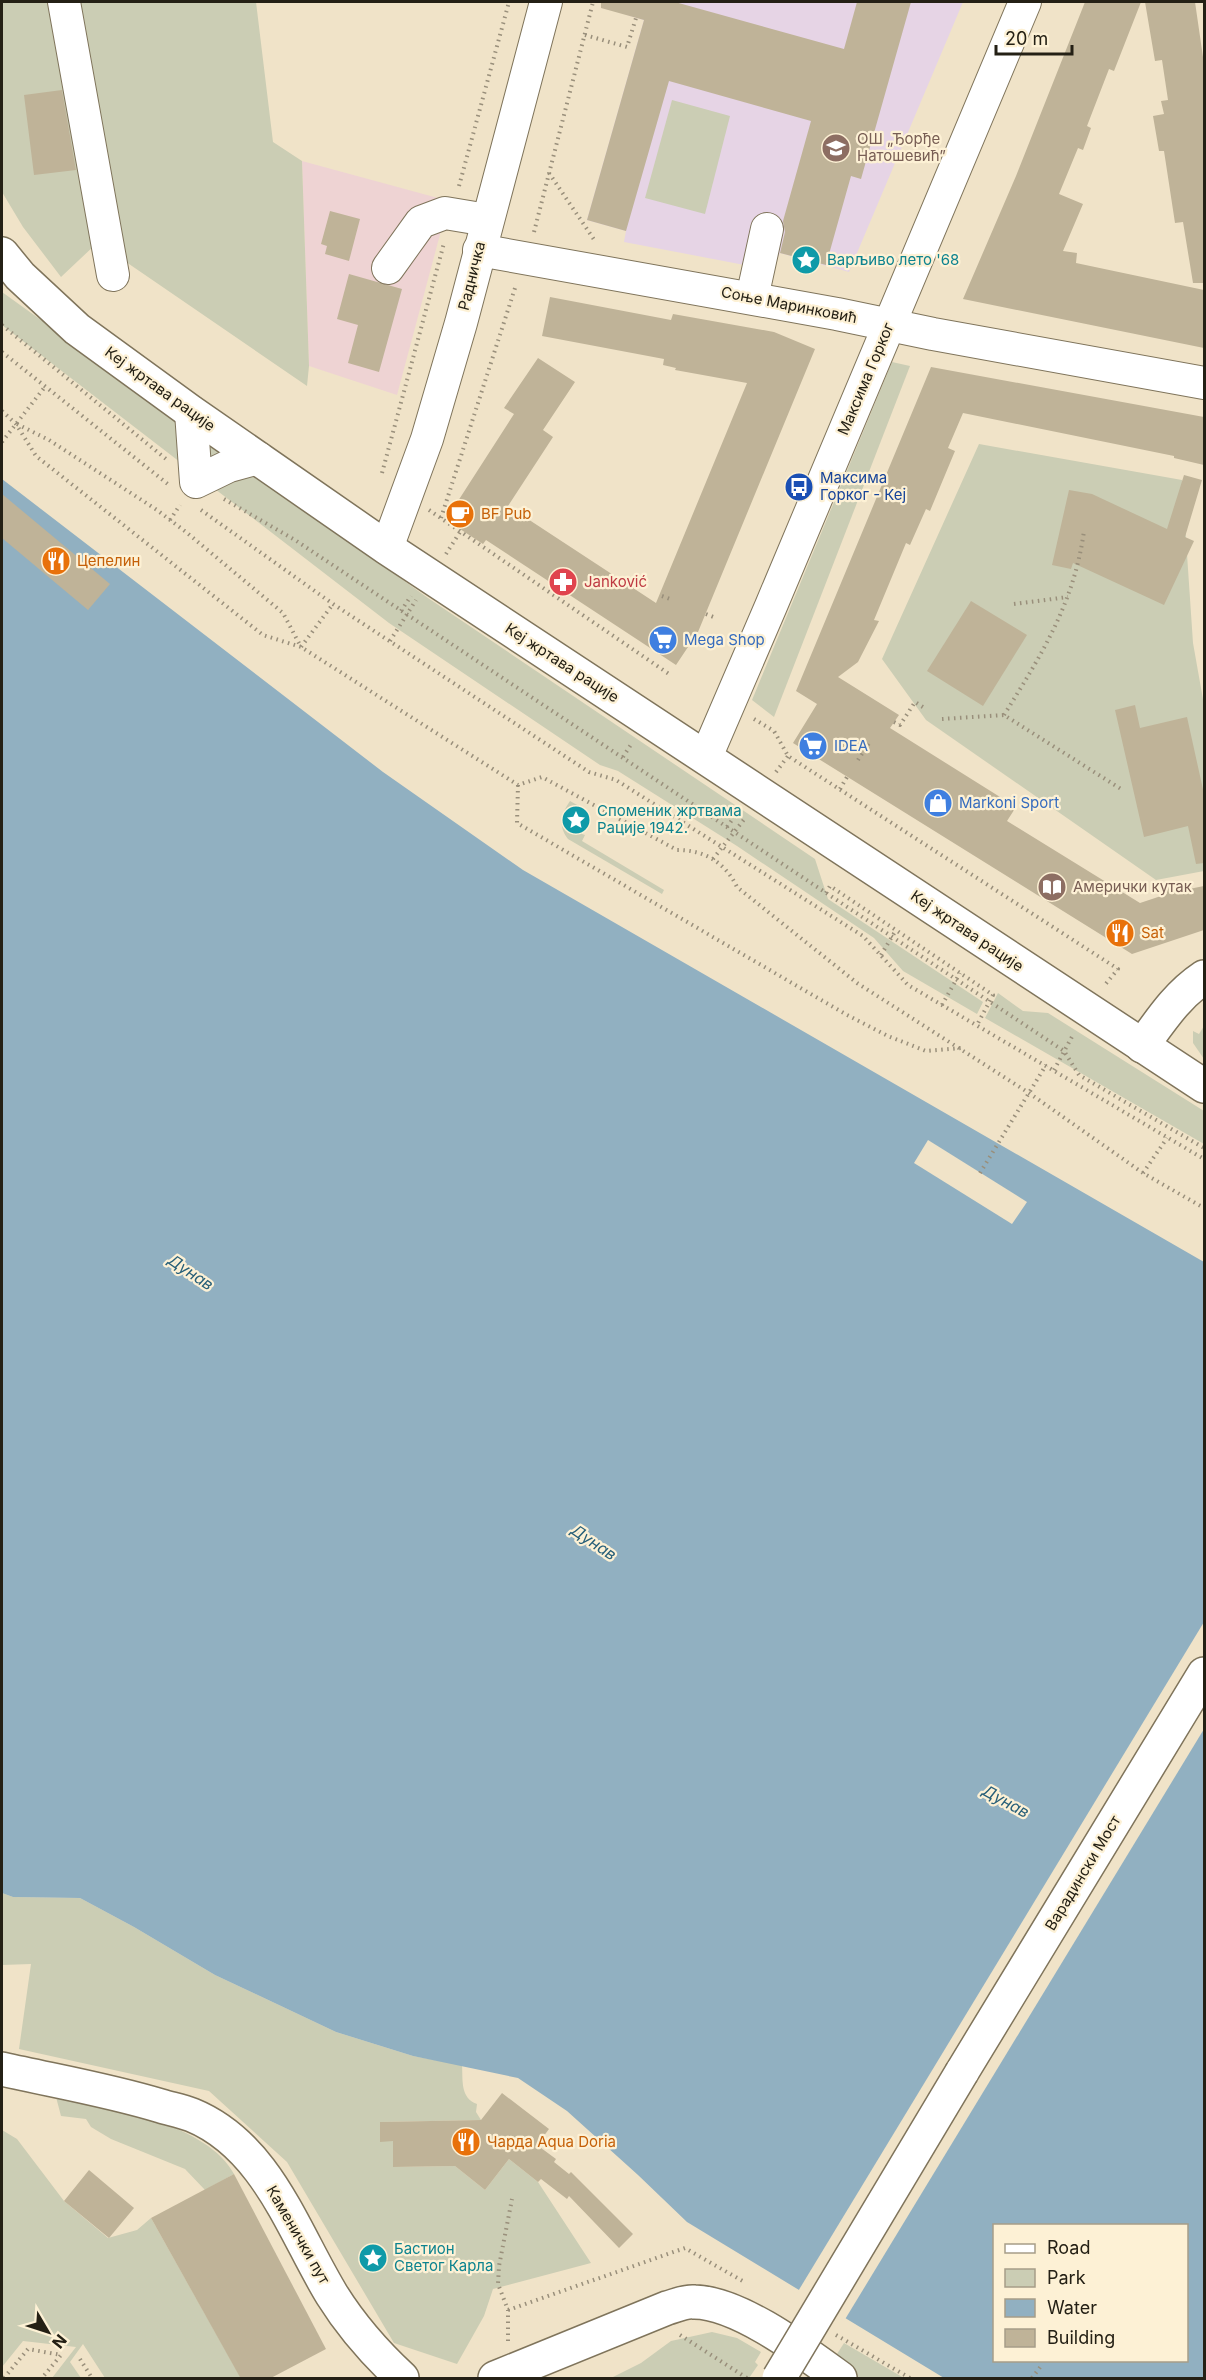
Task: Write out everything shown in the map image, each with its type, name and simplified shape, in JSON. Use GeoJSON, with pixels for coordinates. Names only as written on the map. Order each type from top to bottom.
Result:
{"type":"FeatureCollection","features":[{"type":"Feature","properties":{"kind":"main road","name":"Кеј жртава рације"},"geometry":{"type":"LineString","coordinates":[[2,254],[20,276],[77,329],[191,412],[387,548],[1204,1086]]}},
{"type":"Feature","properties":{"kind":"main road"},"geometry":{"type":"LineString","coordinates":[[2,286],[14,295],[77,329]]}},
{"type":"Feature","properties":{"kind":"main road"},"geometry":{"type":"LineString","coordinates":[[1142,1046],[1172,1004],[1186,989],[1204,977]]}},
{"type":"Feature","properties":{"kind":"main road","name":"Варадински Мост"},"geometry":{"type":"LineString","coordinates":[[779,2378],[1204,1674]]}},
{"type":"Feature","properties":{"kind":"main road","name":"Каменички пут"},"geometry":{"type":"LineString","coordinates":[[2,2069],[137,2099],[192,2115],[240,2148],[278,2196],[350,2323],[376,2354],[402,2379]]}},
{"type":"Feature","properties":{"kind":"main road"},"geometry":{"type":"LineString","coordinates":[[495,2379],[667,2308],[692,2301],[737,2311],[840,2379]]}},
{"type":"Feature","properties":{"kind":"street"},"geometry":{"type":"LineString","coordinates":[[64,2],[113,274]]}},
{"type":"Feature","properties":{"kind":"street","name":"Радничка"},"geometry":{"type":"LineString","coordinates":[[387,548],[427,439],[546,2]]}},
{"type":"Feature","properties":{"kind":"street","name":"Максима Горког"},"geometry":{"type":"LineString","coordinates":[[706,756],[1025,2]]}},
{"type":"Feature","properties":{"kind":"street","name":"Соње Маринковић"},"geometry":{"type":"LineString","coordinates":[[388,268],[420,222],[445,213],[483,235],[752,298],[1204,383]]}},
{"type":"Feature","properties":{"kind":"street"},"geometry":{"type":"LineString","coordinates":[[752,298],[767,229]]}},
{"type":"Feature","properties":{"kind":"street"},"geometry":{"type":"LineString","coordinates":[[188,492],[191,412]]}},
{"type":"Feature","properties":{"kind":"street"},"geometry":{"type":"LineString","coordinates":[[188,492],[229,466],[258,458]]}},
{"type":"Feature","properties":{"kind":"path"},"geometry":{"type":"LineString","coordinates":[[534,230],[593,2]]}},
{"type":"Feature","properties":{"kind":"path"},"geometry":{"type":"LineString","coordinates":[[585,35],[627,47],[636,18]]}},
{"type":"Feature","properties":{"kind":"path"},"geometry":{"type":"LineString","coordinates":[[549,172],[595,242]]}},
{"type":"Feature","properties":{"kind":"path"},"geometry":{"type":"LineString","coordinates":[[517,280],[441,518],[669,674]]}},
{"type":"Feature","properties":{"kind":"path"},"geometry":{"type":"LineString","coordinates":[[2,325],[188,492],[295,540],[1064,1051],[1079,1075],[1204,1148]]}},
{"type":"Feature","properties":{"kind":"path"},"geometry":{"type":"LineString","coordinates":[[2,352],[44,388],[188,492],[333,604],[589,772],[616,780],[862,936],[908,985],[1204,1159]]}},
{"type":"Feature","properties":{"kind":"path"},"geometry":{"type":"LineString","coordinates":[[2,442],[44,388]]}},
{"type":"Feature","properties":{"kind":"path"},"geometry":{"type":"LineString","coordinates":[[2,411],[16,424],[36,456],[262,635],[301,647],[518,785]]}},
{"type":"Feature","properties":{"kind":"path"},"geometry":{"type":"LineString","coordinates":[[16,424],[50,440],[158,510],[283,613],[301,647]]}},
{"type":"Feature","properties":{"kind":"path"},"geometry":{"type":"LineString","coordinates":[[1004,715],[1038,661],[1060,616],[1079,565],[1084,531]]}},
{"type":"Feature","properties":{"kind":"path"},"geometry":{"type":"LineString","coordinates":[[446,555],[460,532]]}},
{"type":"Feature","properties":{"kind":"path"},"geometry":{"type":"LineString","coordinates":[[662,596],[673,600]]}},
{"type":"Feature","properties":{"kind":"path"},"geometry":{"type":"LineString","coordinates":[[390,642],[418,597]]}},
{"type":"Feature","properties":{"kind":"path"},"geometry":{"type":"LineString","coordinates":[[1014,604],[1068,597]]}},
{"type":"Feature","properties":{"kind":"path"},"geometry":{"type":"LineString","coordinates":[[301,647],[333,604]]}},
{"type":"Feature","properties":{"kind":"path"},"geometry":{"type":"LineString","coordinates":[[706,614],[716,618]]}},
{"type":"Feature","properties":{"kind":"path"},"geometry":{"type":"LineString","coordinates":[[894,722],[900,725],[915,702],[926,710]]}},
{"type":"Feature","properties":{"kind":"path"},"geometry":{"type":"LineString","coordinates":[[748,715],[774,731],[788,756],[1118,969]]}},
{"type":"Feature","properties":{"kind":"path"},"geometry":{"type":"LineString","coordinates":[[942,719],[1004,715],[1121,789]]}},
{"type":"Feature","properties":{"kind":"path"},"geometry":{"type":"LineString","coordinates":[[858,760],[871,740]]}},
{"type":"Feature","properties":{"kind":"path"},"geometry":{"type":"LineString","coordinates":[[774,774],[788,756]]}},
{"type":"Feature","properties":{"kind":"path"},"geometry":{"type":"LineString","coordinates":[[518,785],[542,777],[677,850],[696,852],[713,859],[729,873],[737,887],[857,983],[1029,1093],[1143,1173],[1204,1208]]}},
{"type":"Feature","properties":{"kind":"path"},"geometry":{"type":"LineString","coordinates":[[840,789],[847,777]]}},
{"type":"Feature","properties":{"kind":"path"},"geometry":{"type":"LineString","coordinates":[[518,785],[517,823],[847,1015],[888,1036],[926,1051],[961,1048]]}},
{"type":"Feature","properties":{"kind":"path"},"geometry":{"type":"LineString","coordinates":[[713,859],[749,815]]}},
{"type":"Feature","properties":{"kind":"path"},"geometry":{"type":"LineString","coordinates":[[826,893],[830,886],[993,995],[977,1025]]}},
{"type":"Feature","properties":{"kind":"path"},"geometry":{"type":"LineString","coordinates":[[881,955],[896,930]]}},
{"type":"Feature","properties":{"kind":"path"},"geometry":{"type":"LineString","coordinates":[[942,1005],[960,973]]}},
{"type":"Feature","properties":{"kind":"path"},"geometry":{"type":"LineString","coordinates":[[1054,1071],[1064,1051]]}},
{"type":"Feature","properties":{"kind":"path"},"geometry":{"type":"LineString","coordinates":[[980,1173],[1046,1065]]}},
{"type":"Feature","properties":{"kind":"path"},"geometry":{"type":"LineString","coordinates":[[1143,1173],[1167,1138]]}},
{"type":"Feature","properties":{"kind":"path"},"geometry":{"type":"LineString","coordinates":[[508,2310],[498,2284],[499,2266],[512,2199]]}},
{"type":"Feature","properties":{"kind":"path"},"geometry":{"type":"LineString","coordinates":[[673,2330],[747,2379]]}},
{"type":"Feature","properties":{"kind":"path"},"geometry":{"type":"LineString","coordinates":[[4,2379],[28,2349],[61,2355],[42,2379]]}},
{"type":"Feature","properties":{"kind":"path"},"geometry":{"type":"LineString","coordinates":[[80,2359],[92,2379]]}},
{"type":"Feature","properties":{"kind":"path"},"geometry":{"type":"LineString","coordinates":[[1032,2379],[1041,2366]]}},
{"type":"Feature","properties":{"kind":"shaded area"},"geometry":{"type":"Polygon","coordinates":[[[631,2],[963,2],[849,272],[780,253],[771,270],[624,242],[626,231],[587,220],[644,20],[627,15],[631,2]]]}},
{"type":"Feature","properties":{"kind":"shaded area"},"geometry":{"type":"Polygon","coordinates":[[[302,161],[449,201],[397,395],[309,366],[302,161]]]}},
{"type":"Feature","properties":{"kind":"green space"},"geometry":{"type":"Polygon","coordinates":[[[2,2],[256,2],[273,142],[302,161],[309,366],[307,386],[113,253],[96,244],[61,277],[23,227],[2,192],[2,2]]]}},
{"type":"Feature","properties":{"kind":"green space"},"geometry":{"type":"Polygon","coordinates":[[[672,100],[730,116],[705,214],[645,198],[672,100]]]}},
{"type":"Feature","properties":{"kind":"green space"},"geometry":{"type":"Polygon","coordinates":[[[2,292],[428,598],[815,859],[828,899],[983,1002],[977,1014],[903,971],[874,938],[737,846],[618,771],[600,765],[389,623],[2,325],[2,292]]]}},
{"type":"Feature","properties":{"kind":"green space"},"geometry":{"type":"Polygon","coordinates":[[[892,362],[910,366],[774,717],[752,700],[892,362]]]}},
{"type":"Feature","properties":{"kind":"green space"},"geometry":{"type":"Polygon","coordinates":[[[979,444],[1182,480],[1193,643],[1204,705],[1204,871],[1156,880],[926,720],[882,659],[979,444]]]}},
{"type":"Feature","properties":{"kind":"green space"},"geometry":{"type":"Polygon","coordinates":[[[570,801],[579,806],[582,834],[585,835],[582,841],[664,890],[662,894],[568,839],[562,820],[570,801]]]}},
{"type":"Feature","properties":{"kind":"green space"},"geometry":{"type":"Polygon","coordinates":[[[998,993],[1023,1011],[1048,1013],[1204,1111],[1204,1144],[985,1018],[998,993]]]}},
{"type":"Feature","properties":{"kind":"green space"},"geometry":{"type":"Polygon","coordinates":[[[1204,1026],[1204,1059],[1193,1043],[1193,1031],[1199,1034],[1204,1026]]]}},
{"type":"Feature","properties":{"kind":"green space"},"geometry":{"type":"Polygon","coordinates":[[[2,1893],[13,1897],[80,1898],[215,1975],[336,2032],[413,2056],[462,2065],[465,2093],[477,2104],[476,2112],[481,2120],[380,2122],[380,2141],[393,2141],[393,2167],[455,2166],[485,2190],[509,2159],[538,2182],[591,2263],[493,2289],[484,2316],[457,2364],[394,2343],[287,2162],[209,2091],[19,2049],[31,1964],[2,1965],[2,1893]]]}},
{"type":"Feature","properties":{"kind":"green space"},"geometry":{"type":"Polygon","coordinates":[[[56,2097],[128,2112],[180,2130],[203,2142],[221,2157],[234,2174],[205,2190],[185,2169],[111,2139],[91,2127],[86,2119],[61,2116],[56,2097]]]}},
{"type":"Feature","properties":{"kind":"green space"},"geometry":{"type":"Polygon","coordinates":[[[2,2130],[17,2139],[64,2201],[108,2238],[137,2230],[151,2218],[241,2378],[105,2378],[83,2344],[70,2362],[81,2378],[52,2378],[76,2347],[23,2341],[2,2367],[2,2130]]]}},
{"type":"Feature","properties":{"kind":"green space"},"geometry":{"type":"Polygon","coordinates":[[[712,2332],[737,2338],[761,2352],[755,2362],[758,2365],[749,2378],[611,2378],[641,2363],[671,2341],[712,2332]]]}},
{"type":"Feature","properties":{"kind":"green space"},"geometry":{"type":"Polygon","coordinates":[[[844,2343],[904,2378],[849,2378],[830,2365],[844,2343]]]}},
{"type":"Feature","properties":{"kind":"water","name":"Дунав"},"geometry":{"type":"Polygon","coordinates":[[[2,479],[383,772],[523,870],[1204,1262],[1204,2378],[944,2378],[687,2222],[567,2111],[518,2078],[413,2056],[336,2032],[215,1975],[80,1898],[13,1897],[2,1893],[2,479]]]}},
{"type":"Feature","properties":{"kind":"pier"},"geometry":{"type":"Polygon","coordinates":[[[928,1140],[1027,1202],[1012,1224],[914,1163],[928,1140]]]}},
{"type":"Feature","properties":{"kind":"pier"},"geometry":{"type":"Polygon","coordinates":[[[1204,1622],[1204,1729],[844,2321],[797,2293],[1204,1622]]]}},
{"type":"Feature","properties":{"kind":"building","name":"ОШ „Ђорђе Натошевић”"},"geometry":{"type":"Polygon","coordinates":[[[601,2],[675,2],[844,49],[857,2],[911,2],[861,179],[851,176],[826,265],[780,253],[785,232],[783,221],[811,121],[669,81],[626,231],[587,220],[644,20],[601,8],[601,2]]]}},
{"type":"Feature","properties":{"kind":"building"},"geometry":{"type":"Polygon","coordinates":[[[1085,2],[1141,2],[1114,71],[1109,69],[1087,126],[1091,128],[1083,150],[1078,148],[1059,194],[1083,204],[1063,251],[1077,253],[1076,263],[1204,290],[1204,348],[963,299],[1016,176],[1085,2]]]}},
{"type":"Feature","properties":{"kind":"building"},"geometry":{"type":"Polygon","coordinates":[[[1145,2],[1195,2],[1204,64],[1204,283],[1193,283],[1183,222],[1175,223],[1164,151],[1159,151],[1153,116],[1164,114],[1161,101],[1168,100],[1162,60],[1155,61],[1145,2]]]}},
{"type":"Feature","properties":{"kind":"building"},"geometry":{"type":"Polygon","coordinates":[[[62,90],[76,170],[34,175],[24,95],[62,90]]]}},
{"type":"Feature","properties":{"kind":"building"},"geometry":{"type":"Polygon","coordinates":[[[330,211],[360,219],[349,261],[325,254],[327,246],[321,244],[330,211]]]}},
{"type":"Feature","properties":{"kind":"building"},"geometry":{"type":"Polygon","coordinates":[[[349,274],[402,289],[379,372],[348,363],[358,325],[337,319],[349,274]]]}},
{"type":"Feature","properties":{"kind":"building"},"geometry":{"type":"Polygon","coordinates":[[[550,297],[671,320],[673,314],[774,332],[815,349],[698,632],[676,665],[486,540],[483,544],[460,529],[464,525],[449,515],[514,414],[504,408],[538,358],[575,382],[543,430],[553,437],[508,506],[656,603],[747,383],[675,370],[676,368],[663,365],[664,359],[542,336],[550,297]]]}},
{"type":"Feature","properties":{"kind":"building"},"geometry":{"type":"Polygon","coordinates":[[[931,367],[1204,417],[1204,465],[1174,458],[1174,456],[963,413],[948,448],[955,451],[930,511],[926,509],[910,545],[906,543],[874,620],[879,621],[858,662],[838,677],[899,715],[890,728],[1016,807],[1007,821],[1140,903],[1167,894],[1166,887],[1186,881],[1189,889],[1204,886],[1204,930],[1132,954],[793,743],[817,704],[796,691],[931,367]]]}},
{"type":"Feature","properties":{"kind":"building"},"geometry":{"type":"Polygon","coordinates":[[[1184,475],[1202,480],[1185,537],[1194,541],[1164,605],[1073,563],[1071,569],[1052,565],[1069,490],[1092,494],[1167,529],[1184,475]]]}},
{"type":"Feature","properties":{"kind":"building","name":"Цепелин"},"geometry":{"type":"Polygon","coordinates":[[[2,494],[110,584],[88,610],[2,538],[2,494]]]}},
{"type":"Feature","properties":{"kind":"building"},"geometry":{"type":"Polygon","coordinates":[[[971,601],[1027,635],[983,706],[927,671],[971,601]]]}},
{"type":"Feature","properties":{"kind":"building"},"geometry":{"type":"Polygon","coordinates":[[[1135,705],[1140,728],[1187,717],[1204,794],[1204,863],[1196,864],[1188,826],[1144,837],[1115,710],[1135,705]]]}},
{"type":"Feature","properties":{"kind":"building","name":"Чарда Aqua Doria"},"geometry":{"type":"Polygon","coordinates":[[[502,2093],[549,2129],[537,2145],[556,2159],[554,2162],[569,2174],[571,2172],[633,2234],[619,2248],[569,2196],[567,2199],[541,2179],[538,2182],[509,2159],[485,2190],[455,2166],[393,2167],[393,2141],[380,2142],[380,2122],[481,2120],[502,2093]]]}},
{"type":"Feature","properties":{"kind":"building"},"geometry":{"type":"Polygon","coordinates":[[[89,2170],[134,2208],[109,2238],[64,2201],[89,2170]]]}},
{"type":"Feature","properties":{"kind":"building"},"geometry":{"type":"Polygon","coordinates":[[[234,2174],[326,2349],[269,2379],[241,2379],[151,2218],[234,2174]]]}},
{"type":"Feature","properties":{"kind":"place","name":"ОШ „Ђорђе Натошевић”"},"geometry":{"type":"Point","coordinates":[836,148]}},
{"type":"Feature","properties":{"kind":"place","name":"Варљиво лето '68"},"geometry":{"type":"Point","coordinates":[806,260]}},
{"type":"Feature","properties":{"kind":"place","name":"Максима Горког - Кеј"},"geometry":{"type":"Point","coordinates":[799,487]}},
{"type":"Feature","properties":{"kind":"place","name":"BF Pub"},"geometry":{"type":"Point","coordinates":[460,514]}},
{"type":"Feature","properties":{"kind":"place","name":"Цепелин"},"geometry":{"type":"Point","coordinates":[56,561]}},
{"type":"Feature","properties":{"kind":"place","name":"Janković"},"geometry":{"type":"Point","coordinates":[563,582]}},
{"type":"Feature","properties":{"kind":"place","name":"Mega Shop"},"geometry":{"type":"Point","coordinates":[663,640]}},
{"type":"Feature","properties":{"kind":"place","name":"IDEA"},"geometry":{"type":"Point","coordinates":[813,746]}},
{"type":"Feature","properties":{"kind":"place","name":"Markoni Sport"},"geometry":{"type":"Point","coordinates":[938,803]}},
{"type":"Feature","properties":{"kind":"place","name":"Споменик жртвама Рације 1942."},"geometry":{"type":"Point","coordinates":[576,820]}},
{"type":"Feature","properties":{"kind":"place","name":"Амерички кутак"},"geometry":{"type":"Point","coordinates":[1052,887]}},
{"type":"Feature","properties":{"kind":"place","name":"Sat"},"geometry":{"type":"Point","coordinates":[1120,933]}},
{"type":"Feature","properties":{"kind":"place","name":"Чарда Aqua Doria"},"geometry":{"type":"Point","coordinates":[466,2142]}},
{"type":"Feature","properties":{"kind":"place","name":"Бастион Светог Карла"},"geometry":{"type":"Point","coordinates":[373,2258]}}]}
